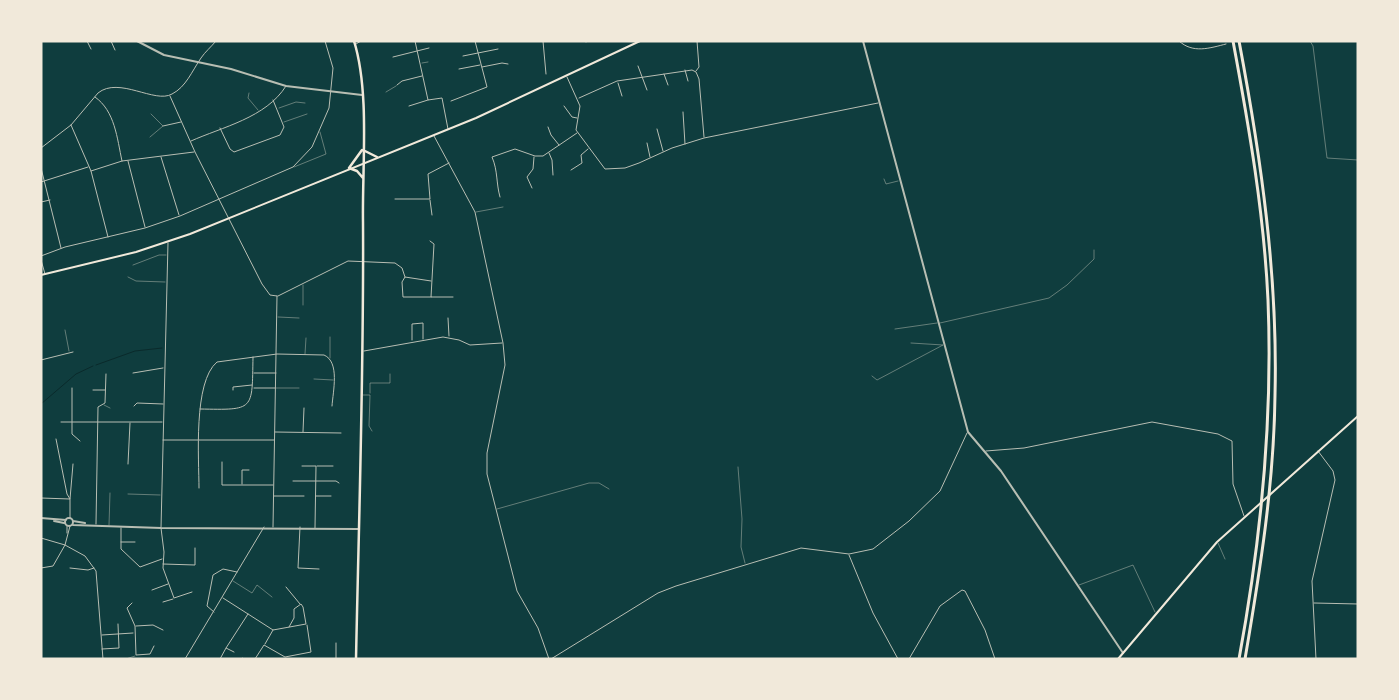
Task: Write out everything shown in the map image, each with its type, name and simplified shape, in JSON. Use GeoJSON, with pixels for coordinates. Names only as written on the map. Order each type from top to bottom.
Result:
{"type":"FeatureCollection","features":[{"type":"Feature","properties":{"kind":"highway"},"geometry":{"type":"LineString","coordinates":[[1233,41],[1263,229],[1270,359],[1268,438],[1263,501],[1254,574],[1239,659]]}},
{"type":"Feature","properties":{"kind":"highway"},"geometry":{"type":"LineString","coordinates":[[1241,41],[1266,204],[1275,336],[1276,395],[1270,496],[1260,573],[1245,659]]}},
{"type":"Feature","properties":{"kind":"main road"},"geometry":{"type":"LineString","coordinates":[[43,274],[168,243],[363,162],[434,135],[567,76],[640,41]]}},
{"type":"Feature","properties":{"kind":"main road"},"geometry":{"type":"LineString","coordinates":[[354,43],[360,63],[363,162],[363,351],[356,659]]}},
{"type":"Feature","properties":{"kind":"main road"},"geometry":{"type":"LineString","coordinates":[[362,149],[368,154],[377,157]]}},
{"type":"Feature","properties":{"kind":"main road"},"geometry":{"type":"LineString","coordinates":[[350,168],[362,149]]}},
{"type":"Feature","properties":{"kind":"main road"},"geometry":{"type":"LineString","coordinates":[[350,168],[357,171],[363,178]]}},
{"type":"Feature","properties":{"kind":"main road"},"geometry":{"type":"LineString","coordinates":[[1118,659],[1217,542],[1358,416]]}},
{"type":"Feature","properties":{"kind":"street"},"geometry":{"type":"LineString","coordinates":[[87,41],[91,49]]}},
{"type":"Feature","properties":{"kind":"street"},"geometry":{"type":"LineString","coordinates":[[111,41],[115,50]]}},
{"type":"Feature","properties":{"kind":"street"},"geometry":{"type":"LineString","coordinates":[[137,41],[164,55],[199,61],[286,86],[332,93],[362,95]]}},
{"type":"Feature","properties":{"kind":"street"},"geometry":{"type":"LineString","coordinates":[[41,148],[70,124],[100,91],[113,88],[170,96],[188,80],[199,61],[216,41]]}},
{"type":"Feature","properties":{"kind":"street"},"geometry":{"type":"LineString","coordinates":[[41,256],[62,248],[145,228],[180,216],[293,167],[312,147],[328,113],[332,93],[333,68],[324,41]]}},
{"type":"Feature","properties":{"kind":"street"},"geometry":{"type":"LineString","coordinates":[[354,43],[361,41]]}},
{"type":"Feature","properties":{"kind":"street"},"geometry":{"type":"LineString","coordinates":[[415,41],[428,100]]}},
{"type":"Feature","properties":{"kind":"street"},"geometry":{"type":"LineString","coordinates":[[451,100],[487,86],[475,41]]}},
{"type":"Feature","properties":{"kind":"street"},"geometry":{"type":"LineString","coordinates":[[543,41],[546,74]]}},
{"type":"Feature","properties":{"kind":"street"},"geometry":{"type":"LineString","coordinates":[[696,72],[699,67],[697,41]]}},
{"type":"Feature","properties":{"kind":"street"},"geometry":{"type":"LineString","coordinates":[[863,41],[968,432],[986,451],[1123,653]]}},
{"type":"Feature","properties":{"kind":"street"},"geometry":{"type":"LineString","coordinates":[[1180,41],[1185,46],[1198,50],[1226,44]]}},
{"type":"Feature","properties":{"kind":"street"},"geometry":{"type":"LineString","coordinates":[[393,57],[429,48]]}},
{"type":"Feature","properties":{"kind":"street"},"geometry":{"type":"LineString","coordinates":[[462,56],[498,49]]}},
{"type":"Feature","properties":{"kind":"street"},"geometry":{"type":"LineString","coordinates":[[459,69],[502,62],[508,64]]}},
{"type":"Feature","properties":{"kind":"street"},"geometry":{"type":"LineString","coordinates":[[638,66],[647,90]]}},
{"type":"Feature","properties":{"kind":"street"},"geometry":{"type":"LineString","coordinates":[[578,98],[617,81],[684,70],[696,72]]}},
{"type":"Feature","properties":{"kind":"street"},"geometry":{"type":"LineString","coordinates":[[684,70],[688,81]]}},
{"type":"Feature","properties":{"kind":"street"},"geometry":{"type":"LineString","coordinates":[[696,72],[699,79],[704,138]]}},
{"type":"Feature","properties":{"kind":"street"},"geometry":{"type":"LineString","coordinates":[[664,74],[668,85]]}},
{"type":"Feature","properties":{"kind":"street"},"geometry":{"type":"LineString","coordinates":[[397,85],[402,81],[423,76]]}},
{"type":"Feature","properties":{"kind":"street"},"geometry":{"type":"LineString","coordinates":[[567,76],[580,106],[578,132],[588,148],[605,168],[625,168],[704,138],[879,103]]}},
{"type":"Feature","properties":{"kind":"street"},"geometry":{"type":"LineString","coordinates":[[617,81],[622,96]]}},
{"type":"Feature","properties":{"kind":"street"},"geometry":{"type":"LineString","coordinates":[[190,141],[259,112],[286,86]]}},
{"type":"Feature","properties":{"kind":"street"},"geometry":{"type":"LineString","coordinates":[[95,96],[102,102],[112,119],[122,161]]}},
{"type":"Feature","properties":{"kind":"street"},"geometry":{"type":"LineString","coordinates":[[170,96],[195,152],[266,291],[271,296],[277,296],[343,263],[363,261],[395,263],[402,268],[405,277],[402,282],[403,297],[453,297]]}},
{"type":"Feature","properties":{"kind":"street"},"geometry":{"type":"LineString","coordinates":[[409,106],[442,98],[448,129]]}},
{"type":"Feature","properties":{"kind":"street"},"geometry":{"type":"LineString","coordinates":[[220,128],[230,149],[236,152],[280,135],[284,129],[273,100]]}},
{"type":"Feature","properties":{"kind":"street"},"geometry":{"type":"LineString","coordinates":[[564,106],[572,117],[578,118]]}},
{"type":"Feature","properties":{"kind":"street"},"geometry":{"type":"LineString","coordinates":[[683,112],[685,144]]}},
{"type":"Feature","properties":{"kind":"street"},"geometry":{"type":"LineString","coordinates":[[163,126],[181,122]]}},
{"type":"Feature","properties":{"kind":"street"},"geometry":{"type":"LineString","coordinates":[[70,124],[89,167],[108,238]]}},
{"type":"Feature","properties":{"kind":"street"},"geometry":{"type":"LineString","coordinates":[[548,127],[551,135],[559,145]]}},
{"type":"Feature","properties":{"kind":"street"},"geometry":{"type":"LineString","coordinates":[[657,129],[663,152]]}},
{"type":"Feature","properties":{"kind":"street"},"geometry":{"type":"LineString","coordinates":[[500,197],[496,181],[498,171],[492,157],[516,149],[534,156],[548,153],[578,132]]}},
{"type":"Feature","properties":{"kind":"street"},"geometry":{"type":"LineString","coordinates":[[434,135],[475,212],[503,343],[504,365],[486,458],[495,509],[517,591],[538,628],[550,659],[658,593],[746,564],[804,548],[849,554],[865,552],[878,546],[909,522],[937,494],[945,483],[968,432]]}},
{"type":"Feature","properties":{"kind":"street"},"geometry":{"type":"LineString","coordinates":[[647,143],[651,158]]}},
{"type":"Feature","properties":{"kind":"street"},"geometry":{"type":"LineString","coordinates":[[571,170],[582,163],[581,155],[588,148]]}},
{"type":"Feature","properties":{"kind":"street"},"geometry":{"type":"LineString","coordinates":[[90,171],[122,161],[195,152]]}},
{"type":"Feature","properties":{"kind":"street"},"geometry":{"type":"LineString","coordinates":[[548,153],[552,160],[553,175]]}},
{"type":"Feature","properties":{"kind":"street"},"geometry":{"type":"LineString","coordinates":[[161,156],[180,216]]}},
{"type":"Feature","properties":{"kind":"street"},"geometry":{"type":"LineString","coordinates":[[532,188],[527,177],[533,169],[534,156]]}},
{"type":"Feature","properties":{"kind":"street"},"geometry":{"type":"LineString","coordinates":[[128,160],[145,228]]}},
{"type":"Feature","properties":{"kind":"street"},"geometry":{"type":"LineString","coordinates":[[432,215],[428,174],[449,163]]}},
{"type":"Feature","properties":{"kind":"street"},"geometry":{"type":"LineString","coordinates":[[41,182],[89,167]]}},
{"type":"Feature","properties":{"kind":"street"},"geometry":{"type":"LineString","coordinates":[[41,168],[51,200],[62,248]]}},
{"type":"Feature","properties":{"kind":"street"},"geometry":{"type":"LineString","coordinates":[[395,199],[430,199]]}},
{"type":"Feature","properties":{"kind":"street"},"geometry":{"type":"LineString","coordinates":[[41,202],[51,200]]}},
{"type":"Feature","properties":{"kind":"street"},"geometry":{"type":"LineString","coordinates":[[430,241],[434,244],[434,277],[431,297]]}},
{"type":"Feature","properties":{"kind":"street"},"geometry":{"type":"LineString","coordinates":[[168,243],[161,528],[163,564],[174,598]]}},
{"type":"Feature","properties":{"kind":"street"},"geometry":{"type":"LineString","coordinates":[[41,260],[43,274]]}},
{"type":"Feature","properties":{"kind":"street"},"geometry":{"type":"LineString","coordinates":[[405,277],[432,282]]}},
{"type":"Feature","properties":{"kind":"street"},"geometry":{"type":"LineString","coordinates":[[273,527],[277,296]]}},
{"type":"Feature","properties":{"kind":"street"},"geometry":{"type":"LineString","coordinates":[[448,318],[449,337]]}},
{"type":"Feature","properties":{"kind":"street"},"geometry":{"type":"LineString","coordinates":[[412,342],[412,324],[417,323],[423,323],[424,340]]}},
{"type":"Feature","properties":{"kind":"street"},"geometry":{"type":"LineString","coordinates":[[363,351],[449,337],[470,345],[503,343]]}},
{"type":"Feature","properties":{"kind":"street"},"geometry":{"type":"LineString","coordinates":[[41,360],[73,352]]}},
{"type":"Feature","properties":{"kind":"street"},"geometry":{"type":"LineString","coordinates":[[199,488],[200,409],[206,380],[214,364],[222,360],[253,356],[322,354],[330,358],[334,365],[332,406]]}},
{"type":"Feature","properties":{"kind":"street"},"geometry":{"type":"LineString","coordinates":[[200,409],[244,408],[252,399],[253,356]]}},
{"type":"Feature","properties":{"kind":"street"},"geometry":{"type":"LineString","coordinates":[[133,373],[164,368]]}},
{"type":"Feature","properties":{"kind":"street"},"geometry":{"type":"LineString","coordinates":[[253,373],[276,373]]}},
{"type":"Feature","properties":{"kind":"street"},"geometry":{"type":"LineString","coordinates":[[96,524],[98,406],[104,404],[106,374]]}},
{"type":"Feature","properties":{"kind":"street"},"geometry":{"type":"LineString","coordinates":[[233,390],[233,387],[253,386],[276,388]]}},
{"type":"Feature","properties":{"kind":"street"},"geometry":{"type":"LineString","coordinates":[[72,388],[72,434],[80,441]]}},
{"type":"Feature","properties":{"kind":"street"},"geometry":{"type":"LineString","coordinates":[[93,390],[105,390]]}},
{"type":"Feature","properties":{"kind":"street"},"geometry":{"type":"LineString","coordinates":[[134,406],[137,403],[164,404]]}},
{"type":"Feature","properties":{"kind":"street"},"geometry":{"type":"LineString","coordinates":[[303,433],[304,408]]}},
{"type":"Feature","properties":{"kind":"street"},"geometry":{"type":"LineString","coordinates":[[61,422],[163,422]]}},
{"type":"Feature","properties":{"kind":"street"},"geometry":{"type":"LineString","coordinates":[[128,464],[130,422]]}},
{"type":"Feature","properties":{"kind":"street"},"geometry":{"type":"LineString","coordinates":[[986,451],[1024,448],[1152,422],[1227,436],[1232,441],[1233,484],[1244,516]]}},
{"type":"Feature","properties":{"kind":"street"},"geometry":{"type":"LineString","coordinates":[[275,432],[341,433]]}},
{"type":"Feature","properties":{"kind":"street"},"geometry":{"type":"LineString","coordinates":[[56,439],[66,490],[70,499]]}},
{"type":"Feature","properties":{"kind":"street"},"geometry":{"type":"LineString","coordinates":[[163,440],[275,440]]}},
{"type":"Feature","properties":{"kind":"street"},"geometry":{"type":"LineString","coordinates":[[1316,659],[1314,570],[1335,480],[1333,471],[1318,451]]}},
{"type":"Feature","properties":{"kind":"street"},"geometry":{"type":"LineString","coordinates":[[222,462],[222,485],[274,485]]}},
{"type":"Feature","properties":{"kind":"street"},"geometry":{"type":"LineString","coordinates":[[41,568],[53,566],[65,545],[70,518],[73,464]]}},
{"type":"Feature","properties":{"kind":"street"},"geometry":{"type":"LineString","coordinates":[[302,466],[333,466]]}},
{"type":"Feature","properties":{"kind":"street"},"geometry":{"type":"LineString","coordinates":[[315,528],[316,466]]}},
{"type":"Feature","properties":{"kind":"street"},"geometry":{"type":"LineString","coordinates":[[237,470],[248,470]]}},
{"type":"Feature","properties":{"kind":"street"},"geometry":{"type":"LineString","coordinates":[[242,470],[242,485]]}},
{"type":"Feature","properties":{"kind":"street"},"geometry":{"type":"LineString","coordinates":[[293,481],[336,481],[340,483]]}},
{"type":"Feature","properties":{"kind":"street"},"geometry":{"type":"LineString","coordinates":[[66,490],[72,490]]}},
{"type":"Feature","properties":{"kind":"street"},"geometry":{"type":"LineString","coordinates":[[273,496],[304,496]]}},
{"type":"Feature","properties":{"kind":"street"},"geometry":{"type":"LineString","coordinates":[[316,496],[331,496]]}},
{"type":"Feature","properties":{"kind":"street"},"geometry":{"type":"LineString","coordinates":[[41,498],[70,499]]}},
{"type":"Feature","properties":{"kind":"street"},"geometry":{"type":"LineString","coordinates":[[41,518],[68,524],[161,528],[300,527],[359,529]]}},
{"type":"Feature","properties":{"kind":"street"},"geometry":{"type":"LineString","coordinates":[[70,518],[73,521],[87,524]]}},
{"type":"Feature","properties":{"kind":"street"},"geometry":{"type":"LineString","coordinates":[[68,524],[73,521]]}},
{"type":"Feature","properties":{"kind":"street"},"geometry":{"type":"LineString","coordinates":[[121,526],[121,549],[140,567],[163,559]]}},
{"type":"Feature","properties":{"kind":"street"},"geometry":{"type":"LineString","coordinates":[[185,659],[264,527]]}},
{"type":"Feature","properties":{"kind":"street"},"geometry":{"type":"LineString","coordinates":[[300,527],[298,568],[318,569]]}},
{"type":"Feature","properties":{"kind":"street"},"geometry":{"type":"LineString","coordinates":[[41,538],[65,545],[85,556],[95,568],[103,659]]}},
{"type":"Feature","properties":{"kind":"street"},"geometry":{"type":"LineString","coordinates":[[121,542],[135,542]]}},
{"type":"Feature","properties":{"kind":"street"},"geometry":{"type":"LineString","coordinates":[[163,564],[195,565],[195,548]]}},
{"type":"Feature","properties":{"kind":"street"},"geometry":{"type":"LineString","coordinates":[[849,554],[873,613],[898,659]]}},
{"type":"Feature","properties":{"kind":"street"},"geometry":{"type":"LineString","coordinates":[[70,568],[88,570],[95,568]]}},
{"type":"Feature","properties":{"kind":"street"},"geometry":{"type":"LineString","coordinates":[[214,612],[207,606],[213,575],[223,569],[238,573]]}},
{"type":"Feature","properties":{"kind":"street"},"geometry":{"type":"LineString","coordinates":[[152,590],[168,584]]}},
{"type":"Feature","properties":{"kind":"street"},"geometry":{"type":"LineString","coordinates":[[264,645],[285,658],[311,652],[301,604],[286,587]]}},
{"type":"Feature","properties":{"kind":"street"},"geometry":{"type":"LineString","coordinates":[[909,659],[940,606],[962,590],[965,591],[985,630],[995,659]]}},
{"type":"Feature","properties":{"kind":"street"},"geometry":{"type":"LineString","coordinates":[[163,602],[192,592]]}},
{"type":"Feature","properties":{"kind":"street"},"geometry":{"type":"LineString","coordinates":[[223,598],[273,630],[306,624]]}},
{"type":"Feature","properties":{"kind":"street"},"geometry":{"type":"LineString","coordinates":[[132,602],[127,608],[135,626],[136,655],[150,654],[154,646]]}},
{"type":"Feature","properties":{"kind":"street"},"geometry":{"type":"LineString","coordinates":[[1314,603],[1358,604]]}},
{"type":"Feature","properties":{"kind":"street"},"geometry":{"type":"LineString","coordinates":[[289,627],[294,618],[294,609],[301,604]]}},
{"type":"Feature","properties":{"kind":"street"},"geometry":{"type":"LineString","coordinates":[[220,659],[248,614]]}},
{"type":"Feature","properties":{"kind":"street"},"geometry":{"type":"LineString","coordinates":[[102,649],[119,648],[118,624]]}},
{"type":"Feature","properties":{"kind":"street"},"geometry":{"type":"LineString","coordinates":[[135,626],[153,625],[164,630]]}},
{"type":"Feature","properties":{"kind":"street"},"geometry":{"type":"LineString","coordinates":[[255,659],[273,630]]}},
{"type":"Feature","properties":{"kind":"street"},"geometry":{"type":"LineString","coordinates":[[101,635],[134,633]]}},
{"type":"Feature","properties":{"kind":"street"},"geometry":{"type":"LineString","coordinates":[[336,643],[336,659]]}},
{"type":"Feature","properties":{"kind":"street"},"geometry":{"type":"LineString","coordinates":[[226,648],[234,652]]}},
{"type":"Feature","properties":{"kind":"lane"},"geometry":{"type":"LineString","coordinates":[[1226,44],[1241,41]]}},
{"type":"Feature","properties":{"kind":"lane"},"geometry":{"type":"LineString","coordinates":[[1310,41],[1313,46],[1327,158],[1358,160]]}},
{"type":"Feature","properties":{"kind":"lane"},"geometry":{"type":"LineString","coordinates":[[420,64],[428,62]]}},
{"type":"Feature","properties":{"kind":"lane"},"geometry":{"type":"LineString","coordinates":[[386,92],[397,85]]}},
{"type":"Feature","properties":{"kind":"lane"},"geometry":{"type":"LineString","coordinates":[[249,93],[248,98],[259,112]]}},
{"type":"Feature","properties":{"kind":"lane"},"geometry":{"type":"LineString","coordinates":[[277,109],[296,102],[305,103]]}},
{"type":"Feature","properties":{"kind":"lane"},"geometry":{"type":"LineString","coordinates":[[150,137],[163,126],[151,114]]}},
{"type":"Feature","properties":{"kind":"lane"},"geometry":{"type":"LineString","coordinates":[[282,122],[307,114]]}},
{"type":"Feature","properties":{"kind":"lane"},"geometry":{"type":"LineString","coordinates":[[293,167],[326,154],[320,132]]}},
{"type":"Feature","properties":{"kind":"lane"},"geometry":{"type":"LineString","coordinates":[[884,179],[886,184],[900,181]]}},
{"type":"Feature","properties":{"kind":"lane"},"geometry":{"type":"LineString","coordinates":[[475,212],[503,207]]}},
{"type":"Feature","properties":{"kind":"lane"},"geometry":{"type":"LineString","coordinates":[[895,329],[938,323],[1055,295],[1094,259],[1094,250]]}},
{"type":"Feature","properties":{"kind":"lane"},"geometry":{"type":"LineString","coordinates":[[133,264],[159,255],[167,255]]}},
{"type":"Feature","properties":{"kind":"lane"},"geometry":{"type":"LineString","coordinates":[[128,277],[136,280],[167,282]]}},
{"type":"Feature","properties":{"kind":"lane"},"geometry":{"type":"LineString","coordinates":[[303,283],[303,305]]}},
{"type":"Feature","properties":{"kind":"lane"},"geometry":{"type":"LineString","coordinates":[[278,318],[299,318]]}},
{"type":"Feature","properties":{"kind":"lane"},"geometry":{"type":"LineString","coordinates":[[65,330],[69,353]]}},
{"type":"Feature","properties":{"kind":"lane"},"geometry":{"type":"LineString","coordinates":[[330,337],[330,358]]}},
{"type":"Feature","properties":{"kind":"lane"},"geometry":{"type":"LineString","coordinates":[[305,354],[306,338]]}},
{"type":"Feature","properties":{"kind":"lane"},"geometry":{"type":"LineString","coordinates":[[911,343],[944,345]]}},
{"type":"Feature","properties":{"kind":"lane"},"geometry":{"type":"LineString","coordinates":[[872,376],[877,380],[896,368],[944,345]]}},
{"type":"Feature","properties":{"kind":"lane"},"geometry":{"type":"LineString","coordinates":[[372,431],[369,426],[370,383],[390,383],[390,374]]}},
{"type":"Feature","properties":{"kind":"lane"},"geometry":{"type":"LineString","coordinates":[[314,380],[333,380]]}},
{"type":"Feature","properties":{"kind":"lane"},"geometry":{"type":"LineString","coordinates":[[276,388],[299,388]]}},
{"type":"Feature","properties":{"kind":"lane"},"geometry":{"type":"LineString","coordinates":[[362,395],[370,395]]}},
{"type":"Feature","properties":{"kind":"lane"},"geometry":{"type":"LineString","coordinates":[[104,404],[106,408],[110,408]]}},
{"type":"Feature","properties":{"kind":"lane"},"geometry":{"type":"LineString","coordinates":[[738,467],[742,519],[741,547],[746,564]]}},
{"type":"Feature","properties":{"kind":"lane"},"geometry":{"type":"LineString","coordinates":[[495,509],[589,483],[599,483],[609,489]]}},
{"type":"Feature","properties":{"kind":"lane"},"geometry":{"type":"LineString","coordinates":[[109,525],[110,493]]}},
{"type":"Feature","properties":{"kind":"lane"},"geometry":{"type":"LineString","coordinates":[[128,494],[162,495]]}},
{"type":"Feature","properties":{"kind":"lane"},"geometry":{"type":"LineString","coordinates":[[1217,542],[1225,559]]}},
{"type":"Feature","properties":{"kind":"lane"},"geometry":{"type":"LineString","coordinates":[[1077,586],[1133,565],[1156,614]]}},
{"type":"Feature","properties":{"kind":"lane"},"geometry":{"type":"LineString","coordinates":[[233,581],[252,593],[257,584],[272,597]]}},
{"type":"Feature","properties":{"kind":"lane"},"geometry":{"type":"LineString","coordinates":[[126,659],[133,658],[136,655]]}},
{"type":"Feature","properties":{"kind":"waterway"},"geometry":{"type":"LineString","coordinates":[[96,365],[135,351],[162,348]]}},
{"type":"Feature","properties":{"kind":"waterway"},"geometry":{"type":"LineString","coordinates":[[41,404],[76,374],[93,366]]}}]}
